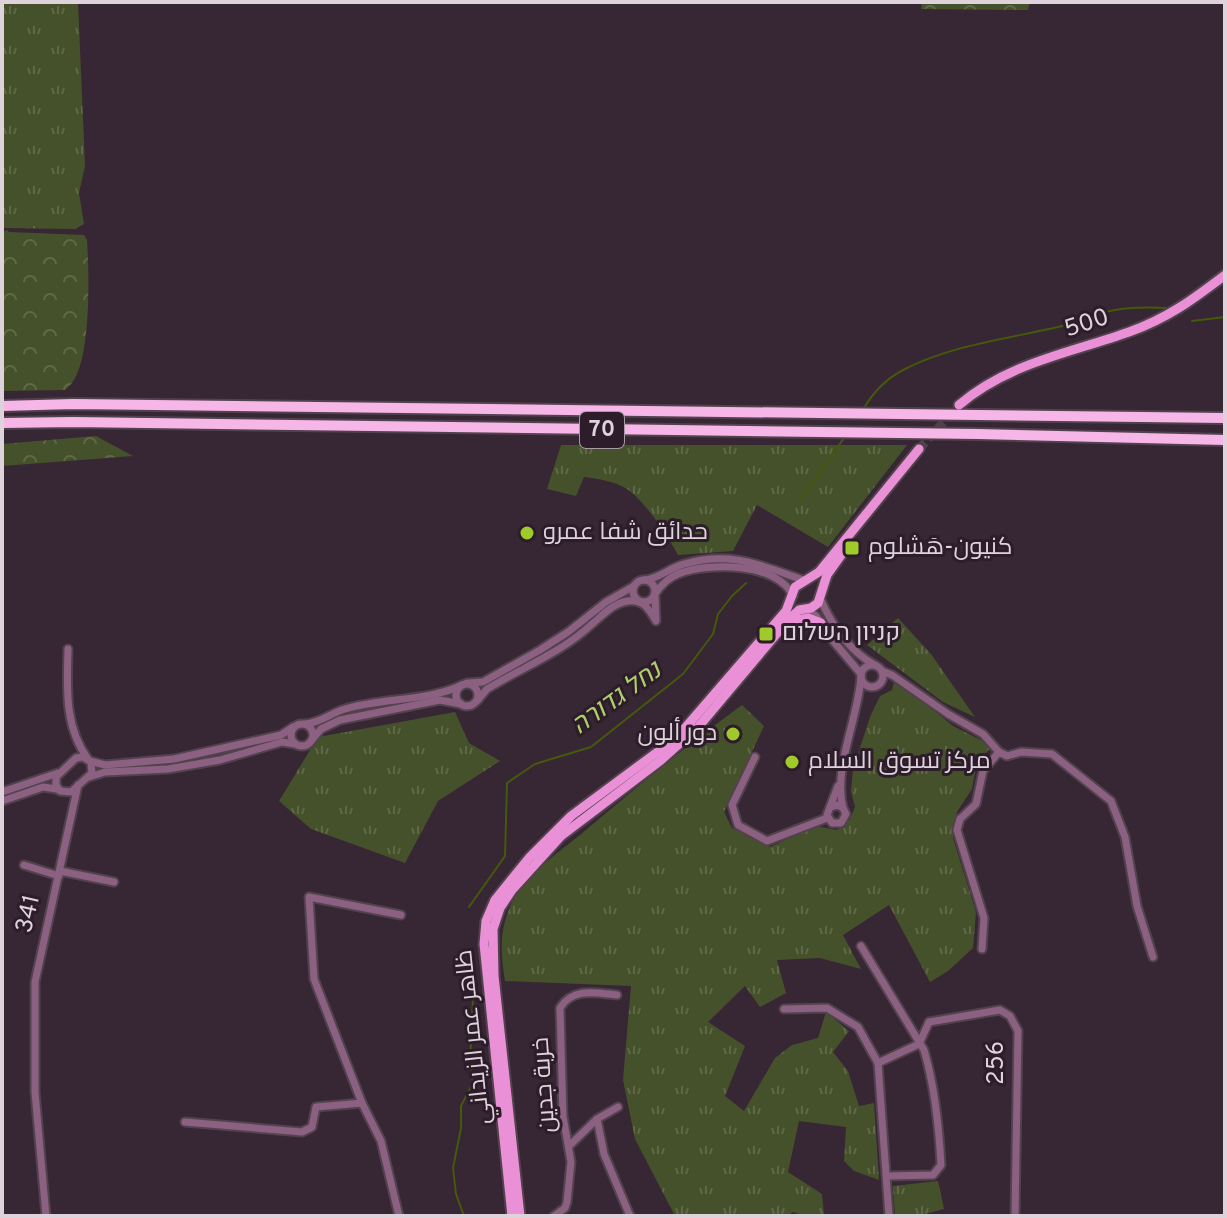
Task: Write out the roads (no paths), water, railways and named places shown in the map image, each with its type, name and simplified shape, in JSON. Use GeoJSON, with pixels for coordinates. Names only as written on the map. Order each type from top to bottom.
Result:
{"type":"FeatureCollection","features":[{"type":"Feature","properties":{"kind":"highway","name":"70"},"geometry":{"type":"LineString","coordinates":[[2,405],[1225,418]]}},
{"type":"Feature","properties":{"kind":"highway","name":"70"},"geometry":{"type":"LineString","coordinates":[[6,423],[978,434],[1225,440]]}},
{"type":"Feature","properties":{"kind":"main road","name":"500"},"geometry":{"type":"LineString","coordinates":[[959,405],[1014,370],[1130,331],[1185,307],[1225,275]]}},
{"type":"Feature","properties":{"kind":"main road"},"geometry":{"type":"LineString","coordinates":[[886,490],[827,575],[815,606],[805,609],[796,604],[793,596],[795,587],[819,572],[919,449]]}},
{"type":"Feature","properties":{"kind":"main road"},"geometry":{"type":"LineString","coordinates":[[806,581],[817,586],[820,595]]}},
{"type":"Feature","properties":{"kind":"main road","name":"ظاهر عمر الزيداني"},"geometry":{"type":"LineString","coordinates":[[512,1216],[484,957],[484,933],[489,910],[501,891],[549,836],[686,727],[786,611],[793,596]]}},
{"type":"Feature","properties":{"kind":"main road","name":"ظاهر عمر الزيداني"},"geometry":{"type":"LineString","coordinates":[[520,1216],[494,976],[492,940],[500,908],[512,890],[561,836],[687,738],[784,625],[805,609]]}},
{"type":"Feature","properties":{"kind":"main road"},"geometry":{"type":"LineString","coordinates":[[784,625],[803,617],[821,623]]}},
{"type":"Feature","properties":{"kind":"street"},"geometry":{"type":"LineString","coordinates":[[71,814],[55,779],[78,757],[105,765],[174,759],[285,734],[293,727],[318,722],[348,708],[445,692],[464,684],[483,682],[568,632],[606,602],[678,565],[732,558],[766,565],[806,581]]}},
{"type":"Feature","properties":{"kind":"street"},"geometry":{"type":"LineString","coordinates":[[89,777],[220,760],[282,742],[301,746],[311,741],[321,729],[340,720],[440,700],[471,705],[487,689],[570,642],[616,604],[632,600],[647,602],[663,583],[678,574],[731,567],[760,572],[780,579],[793,596]]}},
{"type":"Feature","properties":{"kind":"street"},"geometry":{"type":"LineString","coordinates":[[634,586],[634,596],[648,608],[656,621],[655,594],[652,584],[644,580]]}},
{"type":"Feature","properties":{"kind":"street"},"geometry":{"type":"LineString","coordinates":[[820,595],[828,615],[846,640],[878,668],[983,734],[999,752],[1007,756],[1039,752],[1052,754],[1111,801],[1125,837],[1137,906],[1153,957]]}},
{"type":"Feature","properties":{"kind":"street"},"geometry":{"type":"LineString","coordinates":[[805,609],[821,623],[865,685],[872,687]]}},
{"type":"Feature","properties":{"kind":"street"},"geometry":{"type":"LineString","coordinates":[[2,801],[43,787],[71,792],[93,771],[76,739],[67,699],[68,649]]}},
{"type":"Feature","properties":{"kind":"street"},"geometry":{"type":"LineString","coordinates":[[827,818],[841,781],[857,711],[861,676],[866,667],[878,668]]}},
{"type":"Feature","properties":{"kind":"street"},"geometry":{"type":"LineString","coordinates":[[857,711],[864,696],[881,682],[878,668]]}},
{"type":"Feature","properties":{"kind":"street"},"geometry":{"type":"LineString","coordinates":[[464,684],[478,690],[477,701]]}},
{"type":"Feature","properties":{"kind":"street"},"geometry":{"type":"LineString","coordinates":[[461,704],[456,692],[464,684]]}},
{"type":"Feature","properties":{"kind":"street"},"geometry":{"type":"LineString","coordinates":[[305,724],[312,730],[311,741]]}},
{"type":"Feature","properties":{"kind":"street"},"geometry":{"type":"LineString","coordinates":[[293,727],[290,736],[295,744]]}},
{"type":"Feature","properties":{"kind":"street"},"geometry":{"type":"LineString","coordinates":[[72,762],[76,739]]}},
{"type":"Feature","properties":{"kind":"street"},"geometry":{"type":"LineString","coordinates":[[982,949],[984,918],[957,830],[960,819],[976,804],[983,771],[999,752]]}},
{"type":"Feature","properties":{"kind":"street"},"geometry":{"type":"LineString","coordinates":[[755,757],[732,805],[738,825],[767,841],[827,818]]}},
{"type":"Feature","properties":{"kind":"street"},"geometry":{"type":"LineString","coordinates":[[2,792],[60,772]]}},
{"type":"Feature","properties":{"kind":"street"},"geometry":{"type":"LineString","coordinates":[[827,818],[835,824],[841,823],[846,814],[841,781]]}},
{"type":"Feature","properties":{"kind":"street","name":"341"},"geometry":{"type":"LineString","coordinates":[[46,1216],[35,1092],[35,982],[78,785]]}},
{"type":"Feature","properties":{"kind":"street"},"geometry":{"type":"LineString","coordinates":[[830,807],[838,805],[843,808]]}},
{"type":"Feature","properties":{"kind":"street"},"geometry":{"type":"LineString","coordinates":[[24,865],[114,882]]}},
{"type":"Feature","properties":{"kind":"street"},"geometry":{"type":"LineString","coordinates":[[399,1216],[381,1141],[362,1103],[314,979],[309,897],[401,915]]}},
{"type":"Feature","properties":{"kind":"street"},"geometry":{"type":"LineString","coordinates":[[861,946],[919,1044],[929,1067],[939,1131],[941,1165],[933,1175],[887,1176]]}},
{"type":"Feature","properties":{"kind":"street","name":"خربة جدين"},"geometry":{"type":"LineString","coordinates":[[554,1216],[565,1208],[567,1202],[570,1145],[563,1116],[560,1008],[574,994],[617,995]]}},
{"type":"Feature","properties":{"kind":"street"},"geometry":{"type":"LineString","coordinates":[[784,1009],[827,1008],[858,1027],[878,1063],[889,1216]]}},
{"type":"Feature","properties":{"kind":"street","name":"256"},"geometry":{"type":"LineString","coordinates":[[878,1063],[919,1044],[929,1022],[1000,1010],[1010,1016],[1018,1031],[1015,1216]]}},
{"type":"Feature","properties":{"kind":"street"},"geometry":{"type":"LineString","coordinates":[[185,1122],[302,1132],[312,1127],[316,1107],[362,1103]]}},
{"type":"Feature","properties":{"kind":"street"},"geometry":{"type":"LineString","coordinates":[[570,1145],[597,1119],[618,1107]]}},
{"type":"Feature","properties":{"kind":"street"},"geometry":{"type":"LineString","coordinates":[[597,1119],[604,1154],[630,1216]]}},
{"type":"Feature","properties":{"kind":"waterway"},"geometry":{"type":"LineString","coordinates":[[864,408],[891,377],[940,354],[1064,326],[1113,310],[1167,308]]}},
{"type":"Feature","properties":{"kind":"waterway"},"geometry":{"type":"LineString","coordinates":[[1192,321],[1225,317]]}},
{"type":"Feature","properties":{"kind":"waterway"},"geometry":{"type":"LineString","coordinates":[[800,501],[844,438]]}},
{"type":"Feature","properties":{"kind":"waterway","name":"נחל גדורה"},"geometry":{"type":"LineString","coordinates":[[469,907],[505,856],[507,783],[535,764],[591,747],[683,674],[713,634],[718,614],[746,583]]}},
{"type":"Feature","properties":{"kind":"waterway","name":"נחל גדורה"},"geometry":{"type":"LineString","coordinates":[[464,1216],[456,1194],[453,1168],[461,1128],[461,1106],[473,1083],[470,1063],[473,998]]}},
{"type":"Feature","properties":{"kind":"tunnel"},"geometry":{"type":"LineString","coordinates":[[919,449],[954,411]]}},
{"type":"Feature","properties":{"kind":"place","name":"حدائق شفا عمرو"},"geometry":{"type":"Point","coordinates":[527,533]}},
{"type":"Feature","properties":{"kind":"place","name":"كنيون-هَشلوم"},"geometry":{"type":"Point","coordinates":[852,548]}},
{"type":"Feature","properties":{"kind":"place","name":"קניון השלום"},"geometry":{"type":"Point","coordinates":[766,634]}},
{"type":"Feature","properties":{"kind":"place","name":"دور ألون"},"geometry":{"type":"Point","coordinates":[733,734]}},
{"type":"Feature","properties":{"kind":"place","name":"مركز تسوق السلام"},"geometry":{"type":"Point","coordinates":[792,762]}}]}
